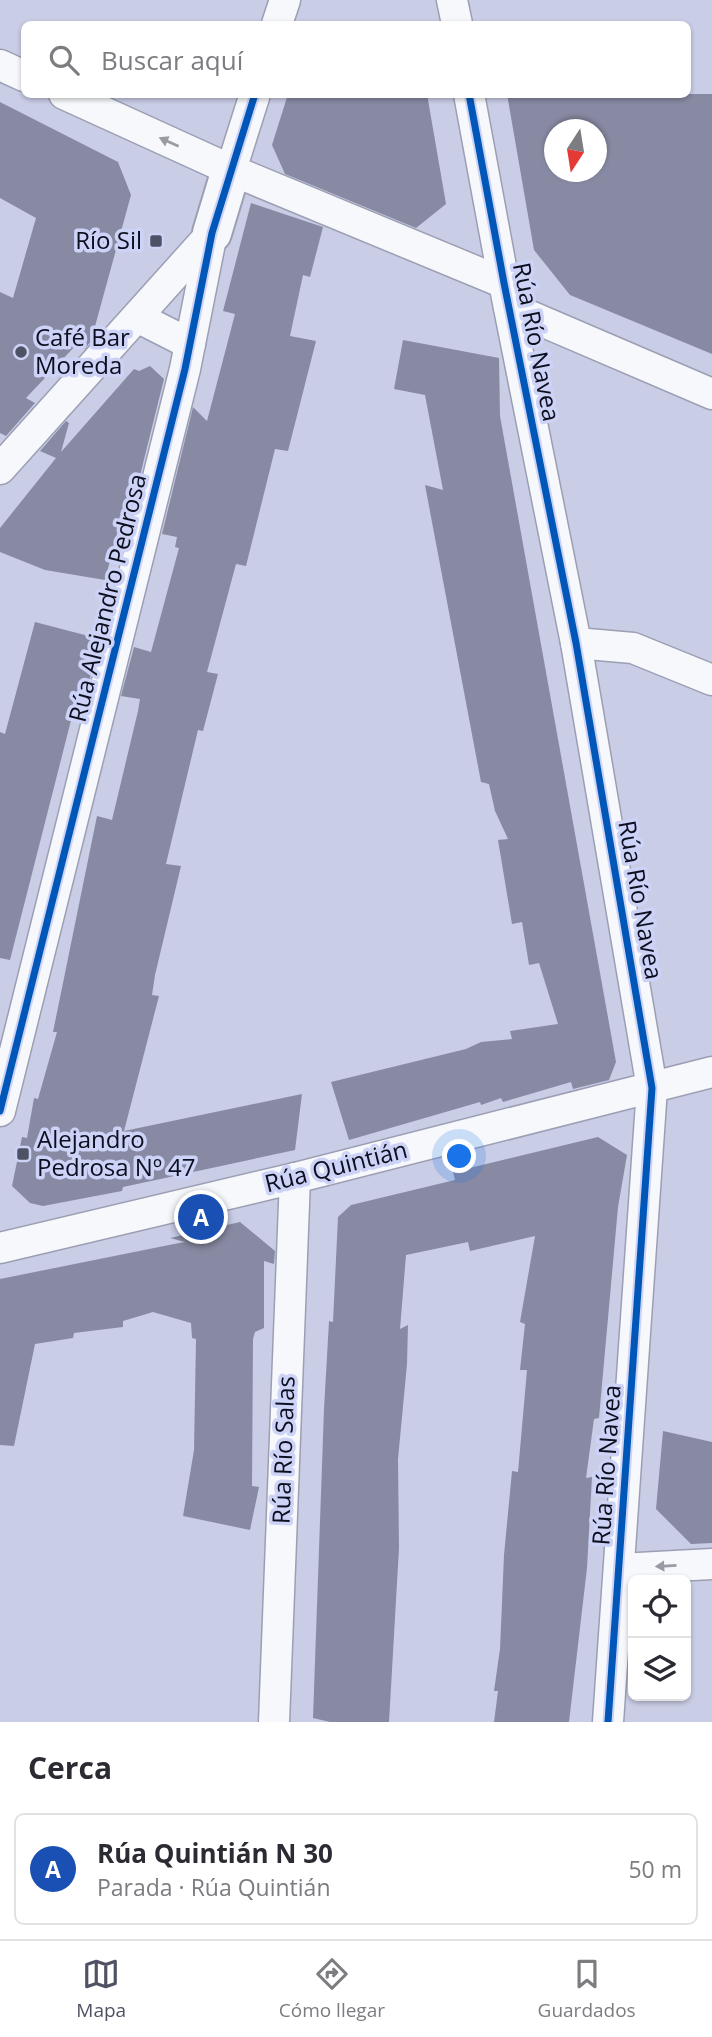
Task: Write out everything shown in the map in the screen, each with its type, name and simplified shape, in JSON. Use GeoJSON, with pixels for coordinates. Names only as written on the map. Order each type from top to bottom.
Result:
{"type":"FeatureCollection","features":[{"type":"Feature","properties":{"kind":"street"},"geometry":{"type":"LineString","coordinates":[[278,21],[285,0]]}},
{"type":"Feature","properties":{"kind":"street"},"geometry":{"type":"LineString","coordinates":[[452,0],[456,21]]}},
{"type":"Feature","properties":{"kind":"street"},"geometry":{"type":"LineString","coordinates":[[0,65],[21,75]]}},
{"type":"Feature","properties":{"kind":"street"},"geometry":{"type":"LineString","coordinates":[[73,98],[506,295],[712,394]]}},
{"type":"Feature","properties":{"kind":"street","name":"Rúa Alejandro Pedrosa"},"geometry":{"type":"LineString","coordinates":[[0,1111],[190,344],[212,233],[254,98]]}},
{"type":"Feature","properties":{"kind":"street","name":"Rúa Río Navea"},"geometry":{"type":"LineString","coordinates":[[471,98],[506,295],[576,643],[652,1088],[608,1722]]}},
{"type":"Feature","properties":{"kind":"street"},"geometry":{"type":"LineString","coordinates":[[0,469],[212,233]]}},
{"type":"Feature","properties":{"kind":"street"},"geometry":{"type":"LineString","coordinates":[[137,317],[190,344]]}},
{"type":"Feature","properties":{"kind":"street"},"geometry":{"type":"LineString","coordinates":[[576,643],[633,648],[712,680]]}},
{"type":"Feature","properties":{"kind":"street","name":"Rúa Quintián"},"geometry":{"type":"LineString","coordinates":[[0,1248],[295,1178],[712,1072]]}},
{"type":"Feature","properties":{"kind":"street","name":"Rúa Río Salas"},"geometry":{"type":"LineString","coordinates":[[274,1722],[295,1178]]}},
{"type":"Feature","properties":{"kind":"street"},"geometry":{"type":"LineString","coordinates":[[620,1569],[712,1564]]}},
{"type":"Feature","properties":{"kind":"building"},"geometry":{"type":"Polygon","coordinates":[[[691,94],[712,94],[712,354],[570,295],[534,250],[508,98],[691,98],[691,94]]]}},
{"type":"Feature","properties":{"kind":"building"},"geometry":{"type":"Polygon","coordinates":[[[287,98],[428,98],[446,204],[416,228],[285,174],[272,145],[287,98]]]}},
{"type":"Feature","properties":{"kind":"building"},"geometry":{"type":"Polygon","coordinates":[[[0,102],[118,162],[131,195],[91,341],[85,349],[77,344],[26,398],[35,403],[6,436],[0,433],[0,292],[13,298],[36,218],[0,198],[0,102]]]}},
{"type":"Feature","properties":{"kind":"building"},"geometry":{"type":"Polygon","coordinates":[[[251,203],[323,227],[310,277],[303,275],[290,336],[316,341],[288,451],[275,449],[246,566],[236,564],[207,672],[218,674],[203,731],[198,730],[166,864],[181,866],[155,975],[152,995],[159,996],[124,1131],[302,1094],[295,1150],[123,1187],[122,1191],[43,1206],[30,1203],[12,1186],[22,1137],[27,1138],[34,1098],[38,1099],[57,1032],[53,1032],[97,816],[112,820],[138,711],[140,699],[121,696],[134,647],[151,652],[179,548],[175,547],[177,537],[162,534],[193,407],[207,421],[235,314],[223,311],[251,203]]]}},
{"type":"Feature","properties":{"kind":"building"},"geometry":{"type":"Polygon","coordinates":[[[403,340],[499,358],[500,416],[616,1062],[609,1080],[573,1089],[571,1082],[503,1102],[501,1098],[481,1105],[480,1102],[349,1140],[331,1082],[466,1049],[481,1042],[512,1039],[510,1031],[558,1024],[539,963],[529,965],[522,922],[512,924],[498,840],[508,839],[495,811],[489,784],[481,782],[425,485],[443,490],[425,395],[394,389],[403,340]]]}},
{"type":"Feature","properties":{"kind":"building"},"geometry":{"type":"Polygon","coordinates":[[[150,366],[164,379],[127,528],[119,526],[105,580],[45,570],[0,552],[0,528],[56,458],[40,451],[66,421],[69,423],[61,452],[134,369],[139,371],[150,366]]]}},
{"type":"Feature","properties":{"kind":"building"},"geometry":{"type":"Polygon","coordinates":[[[35,622],[100,639],[87,690],[79,689],[10,960],[0,958],[0,732],[5,734],[35,622]]]}},
{"type":"Feature","properties":{"kind":"building"},"geometry":{"type":"Polygon","coordinates":[[[598,1137],[627,1155],[618,1207],[599,1418],[594,1419],[586,1478],[592,1477],[587,1568],[569,1722],[494,1722],[498,1691],[494,1691],[500,1649],[504,1555],[512,1471],[518,1472],[527,1370],[520,1370],[525,1324],[520,1322],[535,1236],[470,1251],[468,1242],[406,1255],[400,1329],[408,1325],[407,1364],[398,1459],[399,1548],[389,1722],[330,1722],[313,1718],[324,1409],[329,1321],[333,1322],[338,1217],[351,1205],[455,1180],[453,1172],[598,1137]]]}},
{"type":"Feature","properties":{"kind":"building"},"geometry":{"type":"Polygon","coordinates":[[[240,1222],[275,1251],[274,1264],[264,1261],[264,1328],[255,1332],[253,1339],[252,1486],[259,1487],[250,1530],[183,1516],[194,1450],[196,1339],[192,1338],[191,1323],[153,1312],[123,1321],[123,1327],[74,1333],[73,1338],[35,1344],[14,1446],[0,1445],[0,1279],[185,1242],[170,1238],[240,1222]]]}},
{"type":"Feature","properties":{"kind":"building"},"geometry":{"type":"Polygon","coordinates":[[[663,1431],[712,1442],[712,1543],[691,1544],[656,1509],[663,1431]]]}},
{"type":"Feature","properties":{"kind":"cycle path"},"geometry":{"type":"LineString","coordinates":[[0,1111],[185,369],[212,233],[254,98]]}},
{"type":"Feature","properties":{"kind":"cycle path"},"geometry":{"type":"LineString","coordinates":[[470,98],[576,643],[652,1088],[608,1722]]}},
{"type":"Feature","properties":{"kind":"place","name":"Río Sil"},"geometry":{"type":"Point","coordinates":[156,241]}},
{"type":"Feature","properties":{"kind":"place","name":"Café Bar Moreda"},"geometry":{"type":"Point","coordinates":[21,352]}},
{"type":"Feature","properties":{"kind":"place","name":"Alejandro Pedrosa Nº 47"},"geometry":{"type":"Point","coordinates":[23,1154]}},
{"type":"Feature","properties":{"kind":"place","name":"Rúa Quintián N 30"},"geometry":{"type":"Point","coordinates":[201,1217]}}]}
